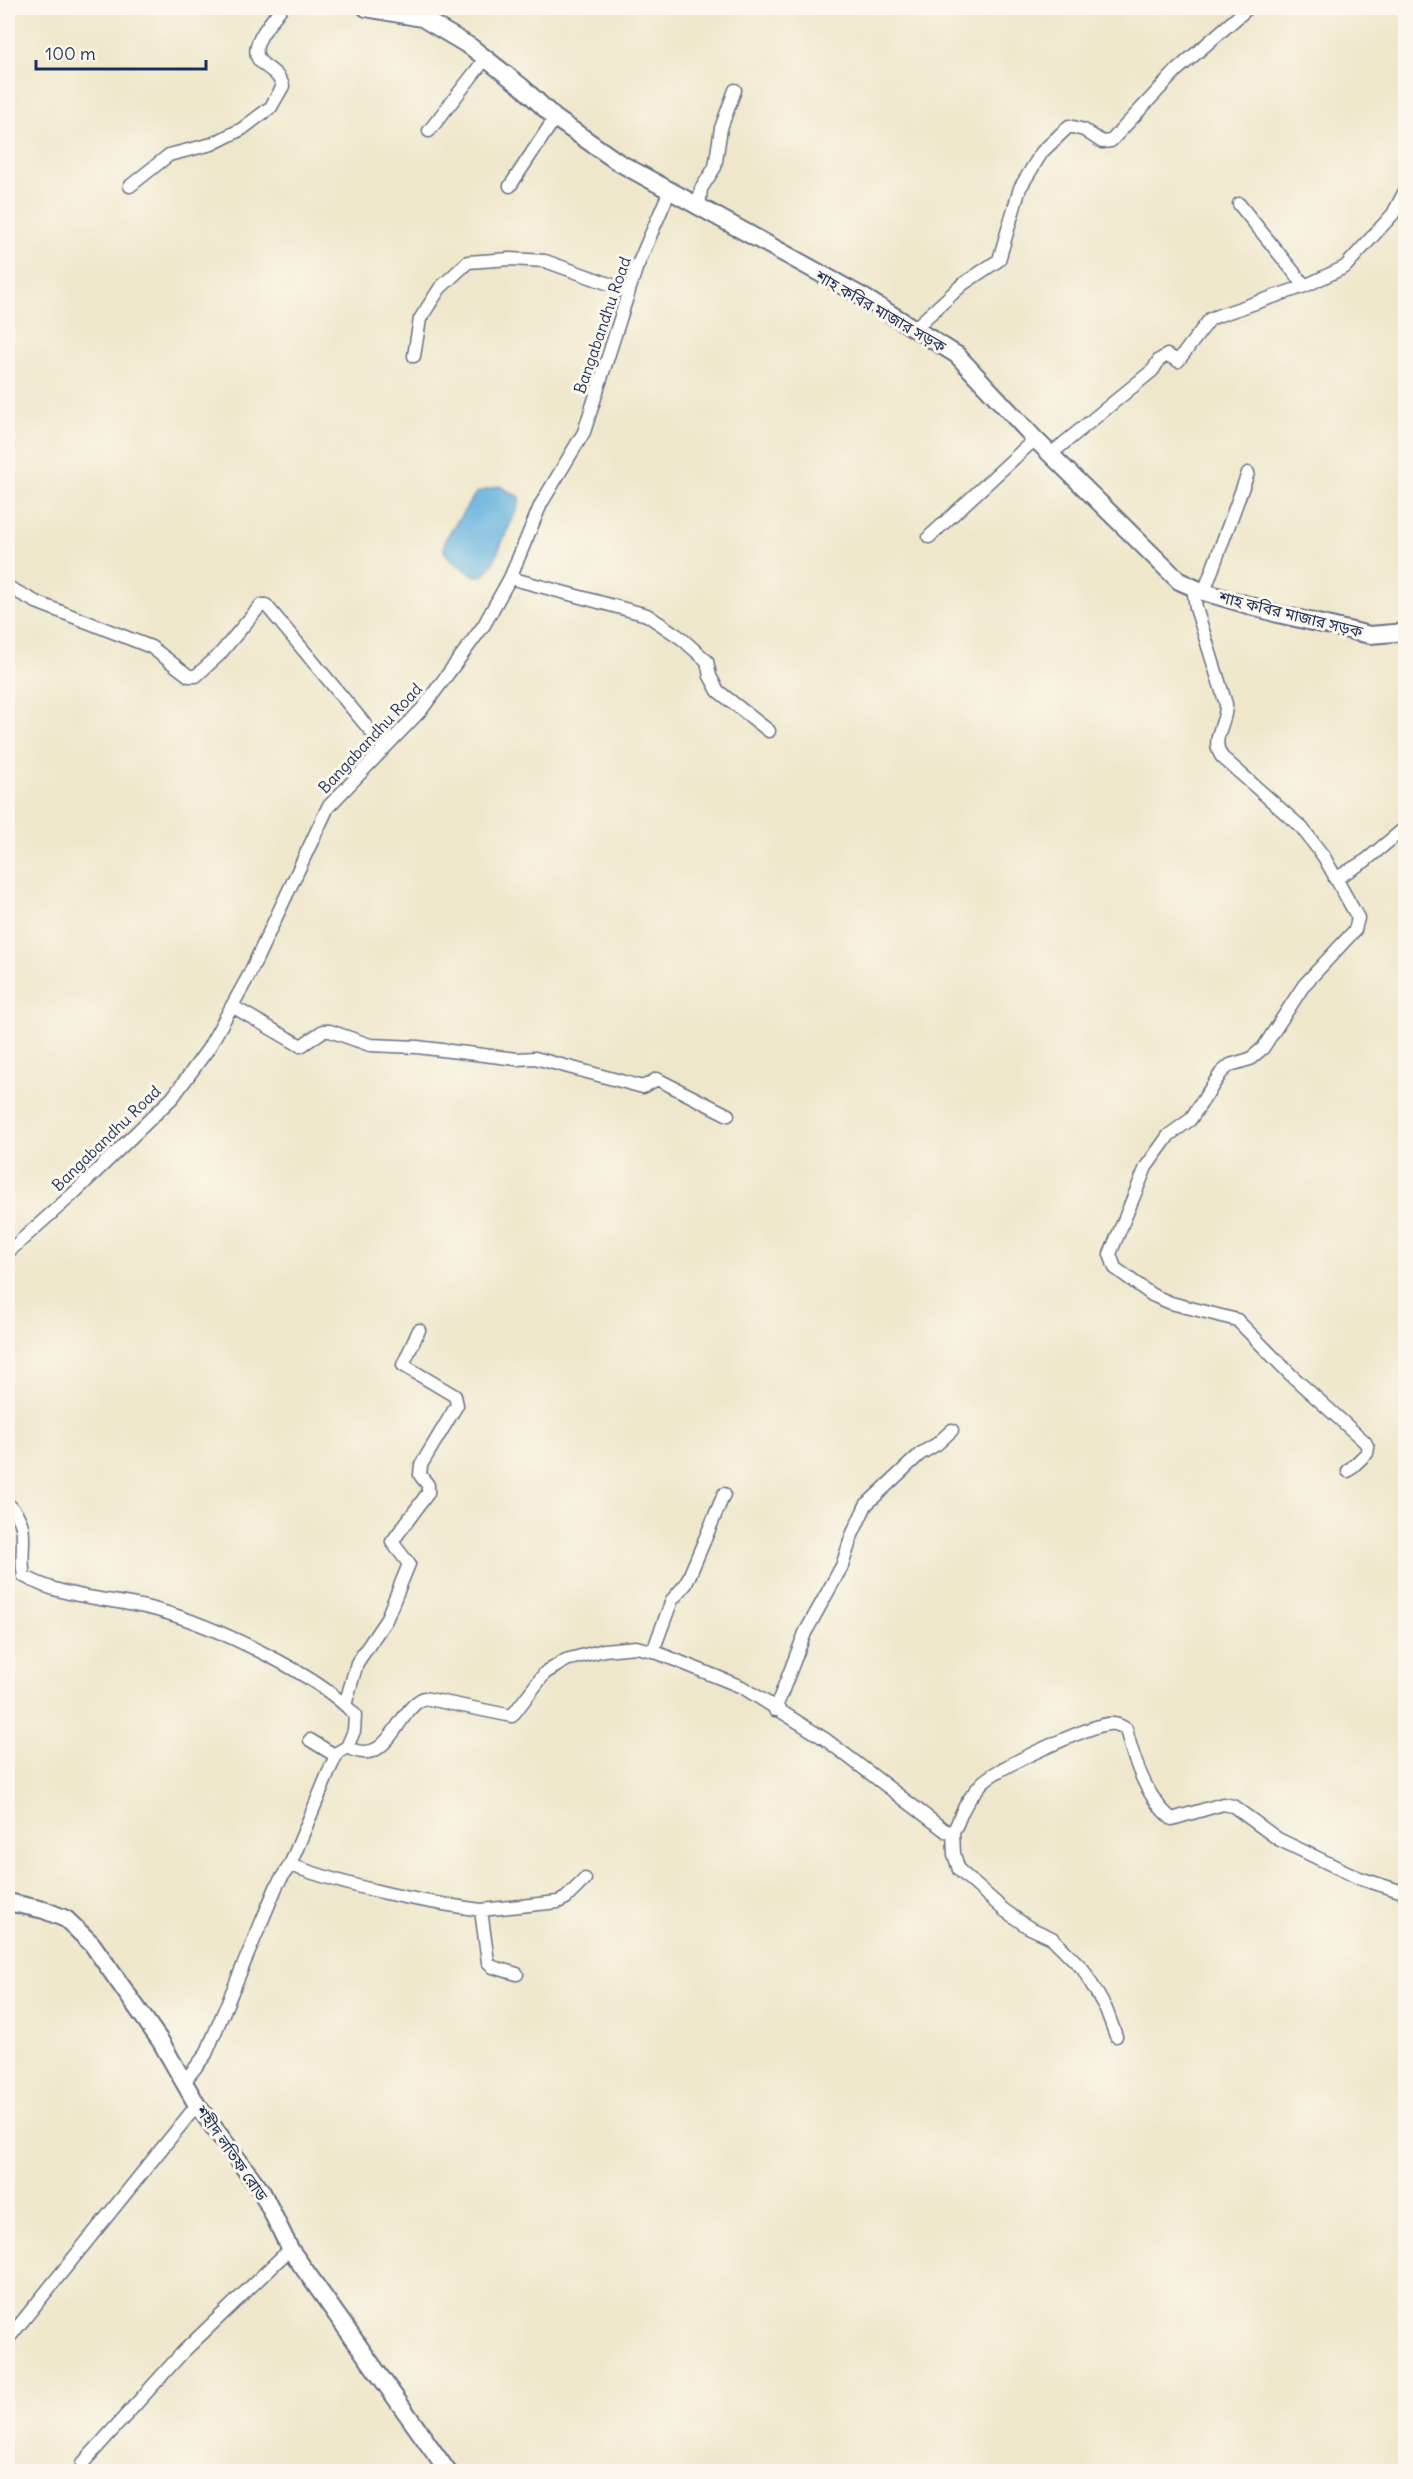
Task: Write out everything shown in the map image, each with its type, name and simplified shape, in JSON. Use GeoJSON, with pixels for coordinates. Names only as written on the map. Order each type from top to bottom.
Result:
{"type":"FeatureCollection","features":[{"type":"Feature","properties":{"kind":"street"},"geometry":{"type":"LineString","coordinates":[[130,186],[169,155],[212,144],[242,129],[271,107],[283,86],[273,71],[257,60],[255,53],[257,44],[281,8]]}},
{"type":"Feature","properties":{"kind":"street","name":"শাহ কবির মাজার সড়ক"},"geometry":{"type":"LineString","coordinates":[[366,8],[425,13],[486,58],[555,118],[618,162],[915,328],[957,356],[1035,439],[1052,453],[1179,581],[1278,614],[1370,634],[1406,632]]}},
{"type":"Feature","properties":{"kind":"street"},"geometry":{"type":"LineString","coordinates":[[915,328],[956,290],[999,260],[1020,188],[1042,152],[1069,126],[1084,130],[1102,142],[1111,141],[1177,70],[1248,8]]}},
{"type":"Feature","properties":{"kind":"street"},"geometry":{"type":"LineString","coordinates":[[429,131],[486,58]]}},
{"type":"Feature","properties":{"kind":"street"},"geometry":{"type":"LineString","coordinates":[[699,207],[701,189],[715,167],[721,128],[735,90]]}},
{"type":"Feature","properties":{"kind":"street"},"geometry":{"type":"LineString","coordinates":[[510,186],[555,118]]}},
{"type":"Feature","properties":{"kind":"street"},"geometry":{"type":"LineString","coordinates":[[1052,453],[1153,370],[1159,360],[1167,355],[1178,361],[1210,320],[1305,286],[1345,267],[1393,214],[1406,189]]}},
{"type":"Feature","properties":{"kind":"street","name":"Bangabandhu Road"},"geometry":{"type":"LineString","coordinates":[[8,1252],[73,1194],[173,1097],[208,1049],[232,1006],[328,807],[422,709],[456,666],[484,625],[510,578],[541,504],[584,432],[629,291],[670,190]]}},
{"type":"Feature","properties":{"kind":"street"},"geometry":{"type":"LineString","coordinates":[[1239,204],[1305,286]]}},
{"type":"Feature","properties":{"kind":"street"},"geometry":{"type":"LineString","coordinates":[[414,356],[420,319],[440,288],[468,262],[510,259],[545,261],[629,291]]}},
{"type":"Feature","properties":{"kind":"street"},"geometry":{"type":"LineString","coordinates":[[929,537],[1035,439]]}},
{"type":"Feature","properties":{"kind":"street"},"geometry":{"type":"LineString","coordinates":[[1248,473],[1198,589],[1196,608],[1226,704],[1226,714],[1216,738],[1216,748],[1222,757],[1302,828],[1324,857],[1358,918],[1355,930],[1305,985],[1263,1048],[1250,1059],[1230,1065],[1221,1073],[1190,1120],[1169,1135],[1146,1167],[1110,1254],[1115,1268],[1152,1294],[1171,1303],[1237,1320],[1251,1331],[1291,1374],[1365,1442],[1368,1448],[1367,1453],[1348,1471]]}},
{"type":"Feature","properties":{"kind":"street"},"geometry":{"type":"LineString","coordinates":[[510,578],[647,615],[681,638],[707,661],[710,676],[718,691],[770,731]]}},
{"type":"Feature","properties":{"kind":"street"},"geometry":{"type":"LineString","coordinates":[[8,587],[36,602],[151,647],[189,676],[196,676],[261,605],[266,605],[384,747]]}},
{"type":"Feature","properties":{"kind":"street"},"geometry":{"type":"LineString","coordinates":[[1335,879],[1365,861],[1406,827]]}},
{"type":"Feature","properties":{"kind":"street"},"geometry":{"type":"LineString","coordinates":[[232,1006],[301,1046],[323,1031],[330,1031],[370,1045],[417,1047],[517,1059],[535,1058],[643,1087],[657,1079],[728,1115]]}},
{"type":"Feature","properties":{"kind":"street"},"geometry":{"type":"LineString","coordinates":[[345,1705],[357,1664],[386,1620],[409,1564],[392,1542],[428,1493],[428,1485],[420,1474],[421,1465],[457,1405],[455,1396],[403,1365],[419,1330]]}},
{"type":"Feature","properties":{"kind":"street"},"geometry":{"type":"LineString","coordinates":[[775,1710],[805,1633],[842,1566],[852,1535],[866,1505],[920,1454],[938,1444],[952,1430]]}},
{"type":"Feature","properties":{"kind":"street"},"geometry":{"type":"LineString","coordinates":[[654,1651],[672,1600],[686,1584],[723,1494]]}},
{"type":"Feature","properties":{"kind":"street"},"geometry":{"type":"LineString","coordinates":[[8,1504],[18,1514],[23,1526],[24,1576],[41,1586],[157,1610],[217,1631],[282,1664],[345,1705],[355,1716],[354,1731],[347,1747],[336,1756],[290,1865],[277,1886],[206,2054],[184,2082]]}},
{"type":"Feature","properties":{"kind":"street"},"geometry":{"type":"LineString","coordinates":[[347,1747],[354,1751],[374,1750],[382,1746],[390,1738],[413,1702],[424,1698],[512,1716],[545,1673],[566,1660],[604,1650],[636,1647],[654,1651],[742,1687],[775,1710],[825,1739],[927,1819],[947,1832],[953,1831]]}},
{"type":"Feature","properties":{"kind":"street"},"geometry":{"type":"LineString","coordinates":[[1116,2036],[1106,2008],[1083,1969],[1052,1938],[1028,1927],[1004,1910],[959,1870],[954,1854],[953,1831],[962,1811],[983,1782],[1007,1765],[1093,1729],[1109,1724],[1119,1724],[1126,1729],[1147,1785],[1165,1813],[1172,1819],[1214,1806],[1233,1806],[1278,1839],[1359,1878],[1406,1893]]}},
{"type":"Feature","properties":{"kind":"street"},"geometry":{"type":"LineString","coordinates":[[310,1740],[336,1756]]}},
{"type":"Feature","properties":{"kind":"street"},"geometry":{"type":"LineString","coordinates":[[290,1865],[331,1880],[396,1898],[481,1910],[558,1902],[566,1898],[585,1879]]}},
{"type":"Feature","properties":{"kind":"street","name":"শহীদ লতিফ রোড"},"geometry":{"type":"LineString","coordinates":[[8,1902],[44,1910],[66,1919],[92,1944],[161,2042],[197,2105],[262,2192],[290,2249],[448,2472]]}},
{"type":"Feature","properties":{"kind":"street"},"geometry":{"type":"LineString","coordinates":[[481,1910],[488,1962],[493,1967],[517,1974]]}},
{"type":"Feature","properties":{"kind":"street"},"geometry":{"type":"LineString","coordinates":[[8,2339],[197,2105]]}},
{"type":"Feature","properties":{"kind":"street"},"geometry":{"type":"LineString","coordinates":[[82,2464],[183,2352],[290,2249]]}},
{"type":"Feature","properties":{"kind":"water"},"geometry":{"type":"Polygon","coordinates":[[[499,486],[519,497],[519,504],[491,567],[484,575],[475,576],[452,561],[444,551],[445,540],[476,493],[499,486]]]}}]}
